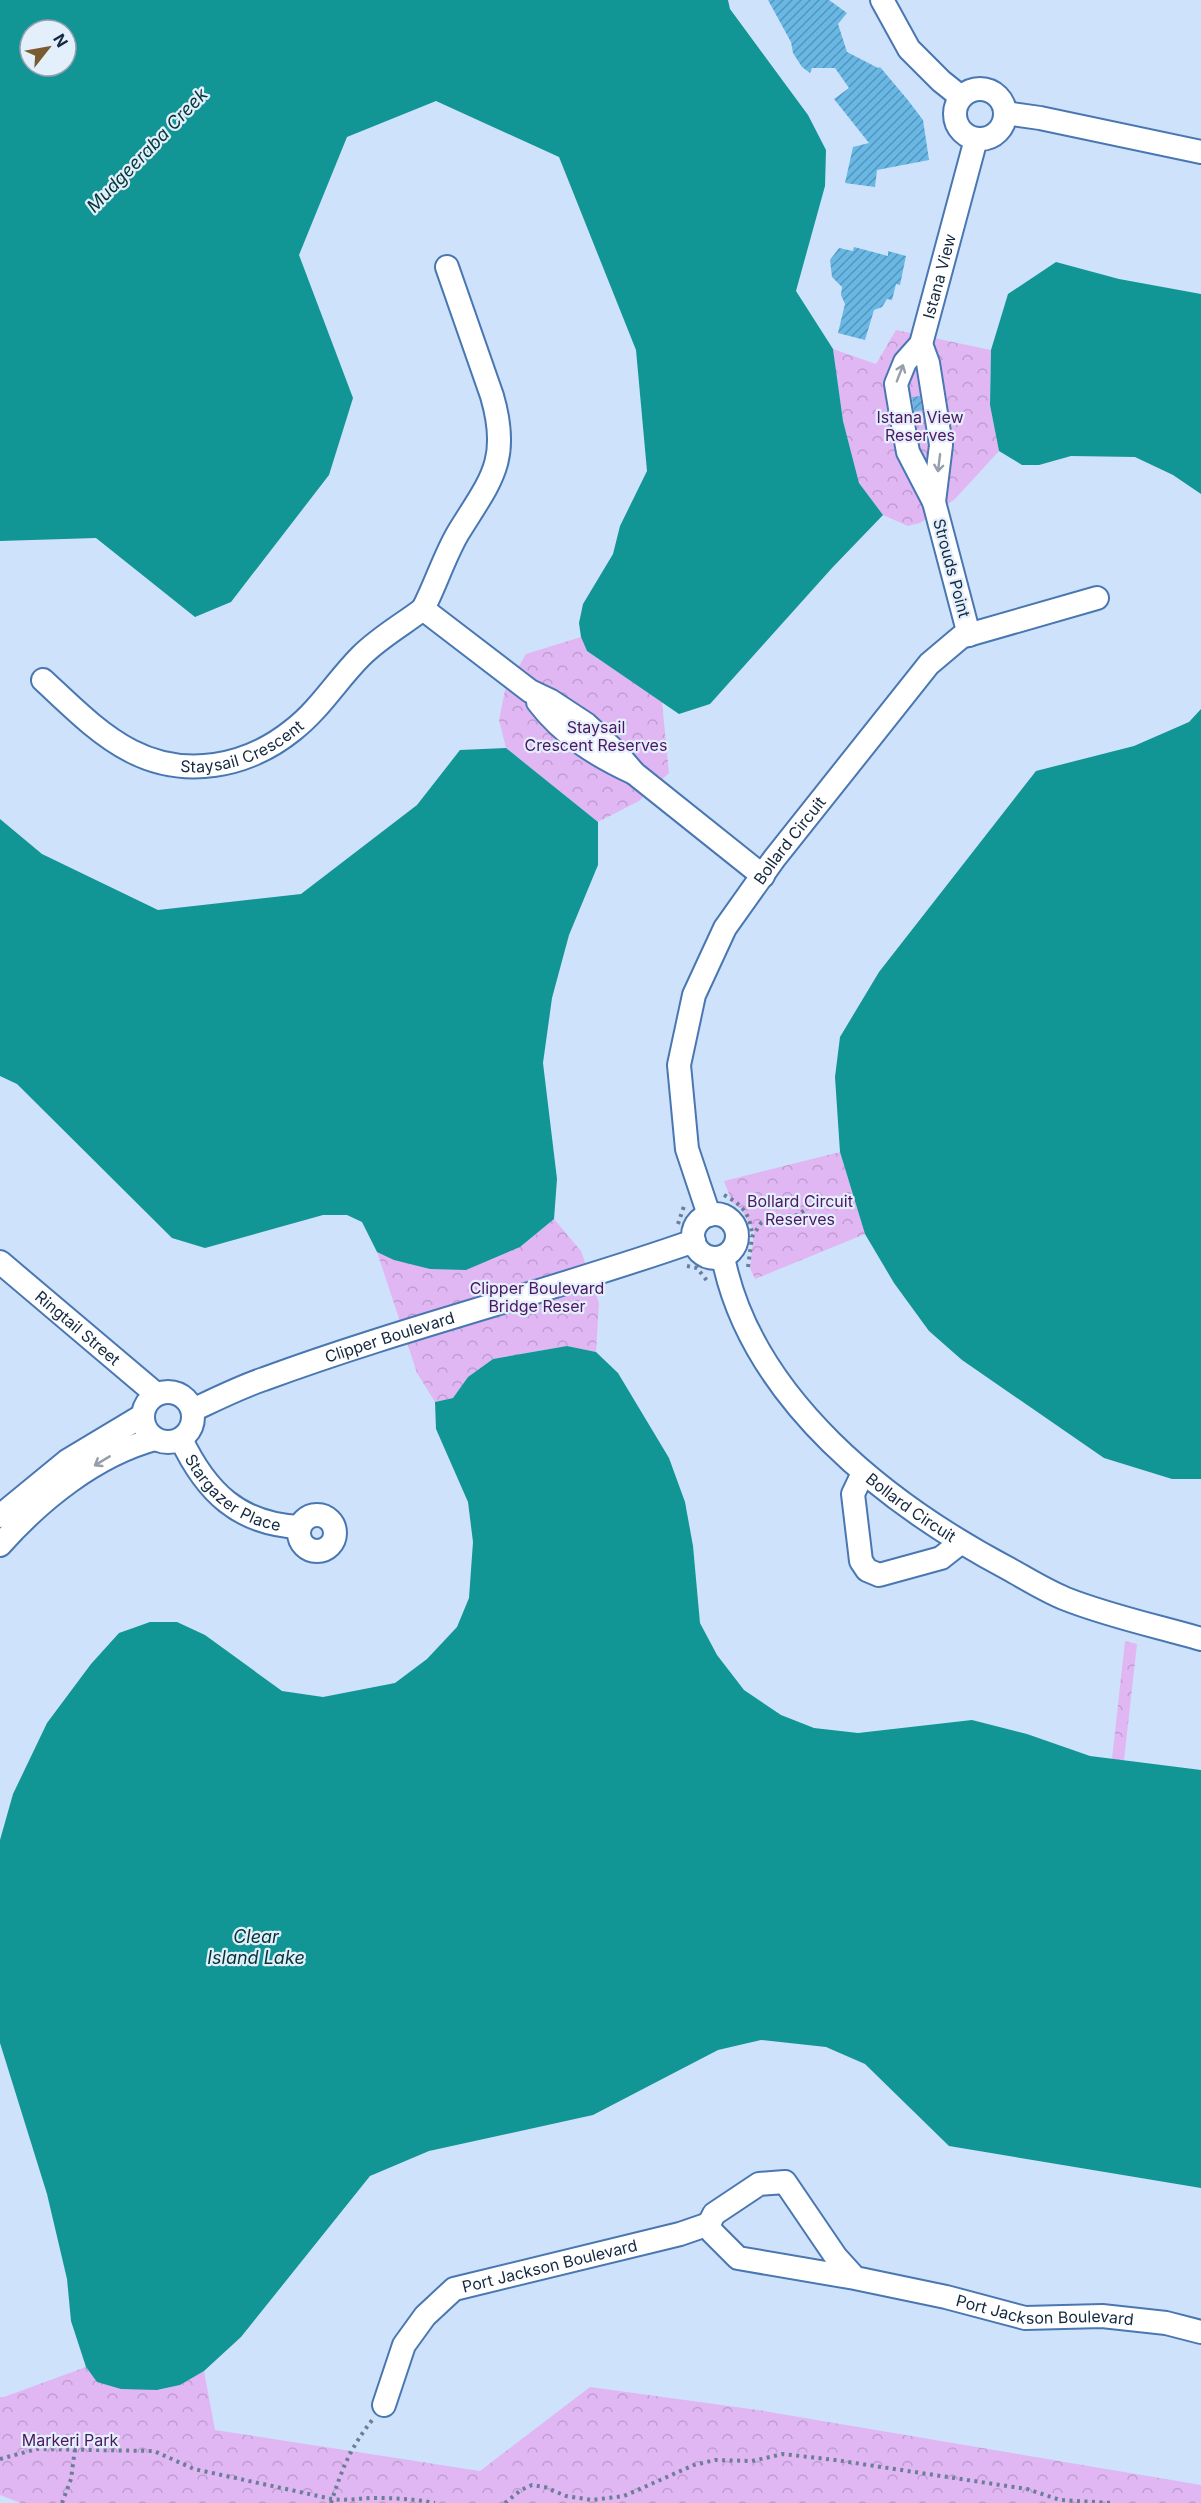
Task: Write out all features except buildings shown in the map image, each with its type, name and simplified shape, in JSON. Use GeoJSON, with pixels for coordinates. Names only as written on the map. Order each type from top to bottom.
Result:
{"type":"FeatureCollection","features":[{"type":"Feature","properties":{"kind":"street"},"geometry":{"type":"LineString","coordinates":[[882,0],[909,49],[941,81],[961,97]]}},
{"type":"Feature","properties":{"kind":"street"},"geometry":{"type":"LineString","coordinates":[[976,88],[990,90],[1001,99],[1005,113],[1003,126],[997,133],[985,139],[976,139],[961,131],[954,114],[961,97],[976,88]]}},
{"type":"Feature","properties":{"kind":"street"},"geometry":{"type":"LineString","coordinates":[[1005,113],[1040,118],[1201,152]]}},
{"type":"Feature","properties":{"kind":"street","name":"Istana View"},"geometry":{"type":"LineString","coordinates":[[900,408],[896,384],[905,362],[921,344],[976,139]]}},
{"type":"Feature","properties":{"kind":"street"},"geometry":{"type":"LineString","coordinates":[[447,267],[492,396],[498,416],[500,439],[497,462],[489,486],[458,533],[423,609],[530,692],[551,701],[586,724],[617,753],[634,773],[763,876]]}},
{"type":"Feature","properties":{"kind":"street","name":"Strouds Point"},"geometry":{"type":"LineString","coordinates":[[921,344],[928,363],[941,445],[934,502]]}},
{"type":"Feature","properties":{"kind":"street","name":"Strouds Point"},"geometry":{"type":"LineString","coordinates":[[900,408],[908,452],[934,502],[969,635]]}},
{"type":"Feature","properties":{"kind":"street"},"geometry":{"type":"LineString","coordinates":[[904,432],[938,425]]}},
{"type":"Feature","properties":{"kind":"street","name":"Bollard Circuit"},"geometry":{"type":"LineString","coordinates":[[709,1215],[687,1149],[679,1065],[694,995],[725,928],[929,664],[961,637],[1097,597]]}},
{"type":"Feature","properties":{"kind":"street","name":"Staysail Crescent"},"geometry":{"type":"LineString","coordinates":[[42,680],[81,715],[130,751],[160,764],[192,768],[215,766],[238,760],[266,747],[293,730],[316,709],[361,656],[382,637],[423,609]]}},
{"type":"Feature","properties":{"kind":"street"},"geometry":{"type":"LineString","coordinates":[[709,1215],[722,1215],[728,1218],[737,1235],[733,1248],[723,1257],[709,1257],[702,1254],[694,1242],[694,1228],[698,1222],[709,1215]]}},
{"type":"Feature","properties":{"kind":"street","name":"Clipper Boulevard"},"geometry":{"type":"LineString","coordinates":[[193,1410],[262,1379],[694,1242]]}},
{"type":"Feature","properties":{"kind":"street","name":"Bollard Circuit"},"geometry":{"type":"LineString","coordinates":[[723,1257],[749,1333],[800,1411],[863,1473],[960,1544],[1065,1599],[1201,1639]]}},
{"type":"Feature","properties":{"kind":"street","name":"Ringtail Street"},"geometry":{"type":"LineString","coordinates":[[0,1262],[156,1394]]}},
{"type":"Feature","properties":{"kind":"street"},"geometry":{"type":"LineString","coordinates":[[169,1391],[178,1393],[185,1398],[193,1410],[191,1429],[181,1439],[164,1442],[155,1439],[144,1426],[142,1416],[144,1408],[156,1394],[169,1391]]}},
{"type":"Feature","properties":{"kind":"street"},"geometry":{"type":"LineString","coordinates":[[0,1516],[67,1461],[142,1416]]}},
{"type":"Feature","properties":{"kind":"street"},"geometry":{"type":"LineString","coordinates":[[0,1545],[42,1505],[101,1461],[131,1445],[155,1439]]}},
{"type":"Feature","properties":{"kind":"street","name":"Stargazer Place"},"geometry":{"type":"LineString","coordinates":[[181,1439],[192,1463],[213,1491],[236,1508],[258,1520],[281,1526],[299,1527]]}},
{"type":"Feature","properties":{"kind":"street"},"geometry":{"type":"LineString","coordinates":[[863,1473],[853,1494],[861,1562],[867,1570],[879,1575],[941,1558],[960,1544]]}},
{"type":"Feature","properties":{"kind":"street","name":"Port Jackson Boulevard"},"geometry":{"type":"LineString","coordinates":[[384,2404],[404,2345],[425,2316],[454,2289],[680,2234],[709,2224],[714,2214],[759,2184],[785,2182],[836,2257],[855,2278]]}},
{"type":"Feature","properties":{"kind":"street","name":"Port Jackson Boulevard"},"geometry":{"type":"LineString","coordinates":[[709,2224],[712,2232],[738,2258],[855,2278],[946,2297],[1025,2318],[1102,2316],[1166,2323],[1201,2332]]}},
{"type":"Feature","properties":{"kind":"path"},"geometry":{"type":"LineString","coordinates":[[332,2501],[344,2464],[355,2441],[384,2404]]}},
{"type":"Feature","properties":{"kind":"path"},"geometry":{"type":"LineString","coordinates":[[0,2459],[37,2449],[154,2451],[194,2469],[332,2501],[372,2498],[413,2499],[435,2503]]}},
{"type":"Feature","properties":{"kind":"path"},"geometry":{"type":"LineString","coordinates":[[62,2503],[71,2479],[75,2449]]}},
{"type":"Feature","properties":{"kind":"path"},"geometry":{"type":"LineString","coordinates":[[505,2503],[521,2490],[532,2485],[545,2487],[566,2496],[592,2500],[624,2496],[694,2465],[715,2460],[752,2461],[783,2454],[1027,2489],[1060,2500],[1113,2503]]}},
{"type":"Feature","properties":{"kind":"green space","name":"Istana View Reserves"},"geometry":{"type":"Polygon","coordinates":[[[896,330],[991,350],[990,405],[999,451],[955,499],[920,523],[908,526],[883,515],[859,483],[843,421],[833,349],[876,364],[896,330]]]}},
{"type":"Feature","properties":{"kind":"green space","name":"Staysail Crescent Reserves"},"geometry":{"type":"Polygon","coordinates":[[[581,637],[587,651],[662,702],[669,773],[639,801],[598,822],[506,748],[499,720],[505,690],[526,654],[581,637]]]}},
{"type":"Feature","properties":{"kind":"green space","name":"Bollard Circuit Reserves"},"geometry":{"type":"Polygon","coordinates":[[[840,1152],[865,1234],[755,1279],[750,1268],[754,1231],[741,1209],[732,1202],[724,1181],[840,1152]]]}},
{"type":"Feature","properties":{"kind":"green space","name":"Clipper Boulevard Bridge Reser"},"geometry":{"type":"Polygon","coordinates":[[[554,1219],[581,1251],[599,1303],[596,1352],[567,1346],[493,1359],[468,1377],[453,1398],[435,1402],[417,1373],[377,1252],[430,1269],[520,1247],[554,1219]]]}},
{"type":"Feature","properties":{"kind":"green space"},"geometry":{"type":"Polygon","coordinates":[[[1125,1641],[1137,1644],[1124,1760],[1112,1759],[1125,1641]]]}},
{"type":"Feature","properties":{"kind":"green space","name":"Markeri Park"},"geometry":{"type":"Polygon","coordinates":[[[86,2367],[97,2382],[158,2390],[180,2385],[204,2371],[215,2430],[480,2471],[590,2387],[758,2410],[1201,2485],[1201,2503],[21,2503],[0,2495],[0,2397],[86,2367]]]}},
{"type":"Feature","properties":{"kind":"water","name":"Mudgeeraba Creek"},"geometry":{"type":"Polygon","coordinates":[[[0,0],[728,0],[730,9],[808,115],[826,150],[825,186],[796,291],[833,349],[843,421],[859,483],[883,515],[832,568],[710,704],[679,714],[587,651],[581,637],[579,623],[583,604],[613,554],[620,526],[647,471],[636,350],[559,157],[436,101],[347,137],[299,255],[353,398],[329,475],[231,602],[195,617],[96,538],[0,541],[0,0]]]}},
{"type":"Feature","properties":{"kind":"water"},"geometry":{"type":"Polygon","coordinates":[[[1056,262],[1119,279],[1201,294],[1201,494],[1173,475],[1135,457],[1071,456],[1039,465],[1022,465],[999,451],[990,405],[991,350],[1008,294],[1056,262]]]}},
{"type":"Feature","properties":{"kind":"water"},"geometry":{"type":"Polygon","coordinates":[[[1201,709],[1201,1479],[1172,1479],[1104,1458],[962,1360],[929,1331],[894,1283],[865,1234],[840,1152],[835,1077],[840,1037],[879,972],[1036,771],[1134,746],[1189,722],[1201,709]]]}},
{"type":"Feature","properties":{"kind":"water"},"geometry":{"type":"Polygon","coordinates":[[[506,748],[598,822],[598,865],[569,935],[552,998],[543,1063],[557,1179],[554,1219],[520,1247],[466,1270],[430,1269],[394,1260],[377,1252],[362,1222],[347,1215],[323,1215],[205,1248],[172,1238],[17,1084],[0,1076],[0,819],[42,854],[158,910],[301,894],[417,805],[460,750],[506,748]]]}},
{"type":"Feature","properties":{"kind":"water","name":"Clear Island Lake"},"geometry":{"type":"Polygon","coordinates":[[[567,1346],[596,1352],[618,1373],[669,1458],[685,1502],[693,1546],[700,1623],[717,1655],[744,1690],[781,1715],[814,1728],[858,1733],[972,1720],[1027,1734],[1090,1756],[1201,1770],[1201,2188],[949,2146],[865,2064],[826,2047],[761,2040],[718,2050],[593,2115],[429,2151],[370,2176],[241,2337],[204,2371],[180,2385],[157,2390],[121,2389],[97,2382],[86,2367],[71,2321],[67,2279],[47,2194],[0,2043],[0,1840],[13,1794],[47,1723],[91,1664],[119,1633],[150,1622],[177,1622],[205,1635],[282,1691],[323,1697],[395,1683],[427,1659],[457,1627],[469,1598],[473,1542],[468,1502],[436,1429],[435,1402],[453,1398],[468,1377],[493,1359],[567,1346]]]}}]}
